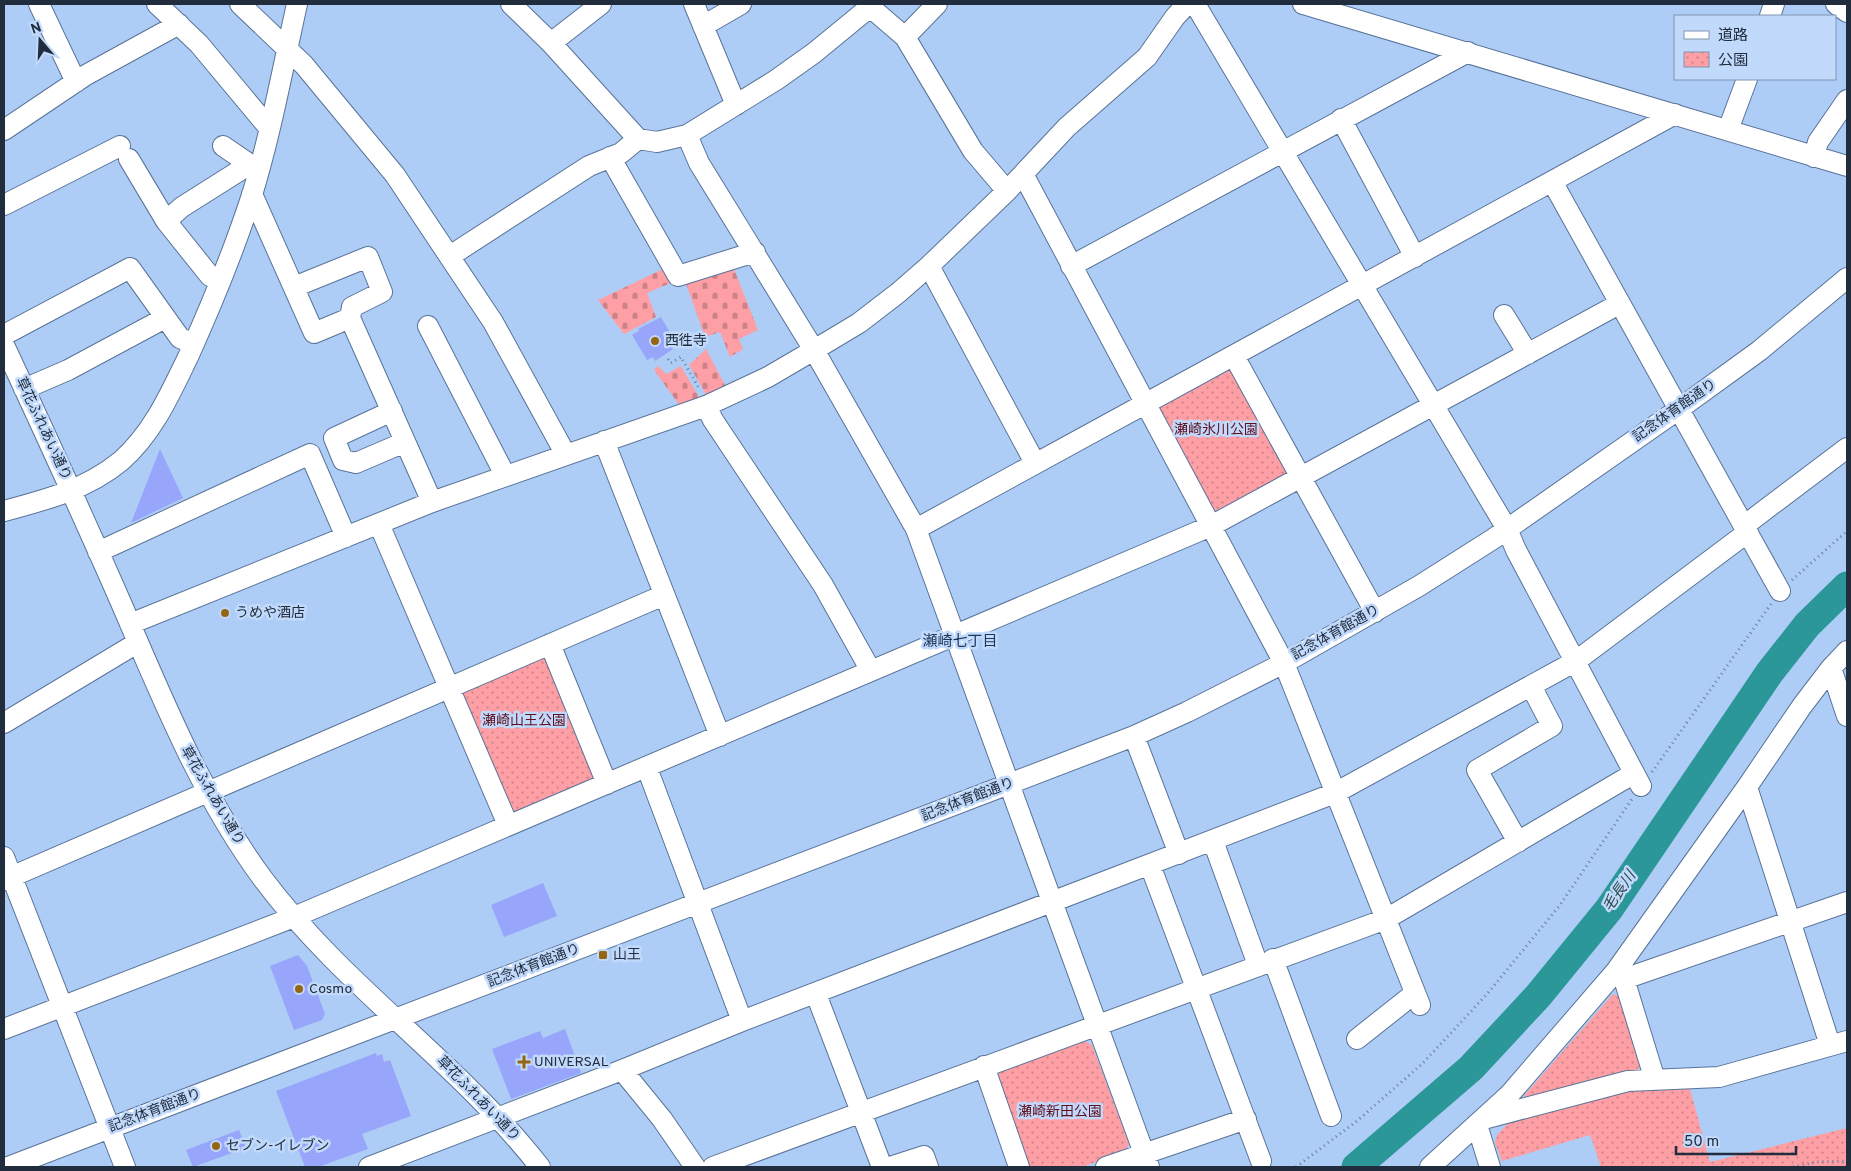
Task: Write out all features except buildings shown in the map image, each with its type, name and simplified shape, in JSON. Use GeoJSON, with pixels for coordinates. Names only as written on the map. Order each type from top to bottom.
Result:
{"type":"FeatureCollection","features":[{"type":"Feature","properties":{"kind":"street"},"geometry":{"type":"LineString","coordinates":[[39,4],[76,82]]}},
{"type":"Feature","properties":{"kind":"street"},"geometry":{"type":"LineString","coordinates":[[158,4],[199,44],[269,128]]}},
{"type":"Feature","properties":{"kind":"street"},"geometry":{"type":"LineString","coordinates":[[240,4],[304,64],[377,152],[450,256],[493,322],[566,454]]}},
{"type":"Feature","properties":{"kind":"street"},"geometry":{"type":"LineString","coordinates":[[4,511],[72,491],[120,461],[141,439],[166,402],[194,344],[252,194],[254,167],[269,128],[297,4]]}},
{"type":"Feature","properties":{"kind":"street"},"geometry":{"type":"LineString","coordinates":[[510,4],[551,43],[638,139],[657,142],[687,136],[736,105],[814,53],[870,7],[905,37],[974,151],[1006,191]]}},
{"type":"Feature","properties":{"kind":"street"},"geometry":{"type":"LineString","coordinates":[[551,43],[602,4]]}},
{"type":"Feature","properties":{"kind":"street"},"geometry":{"type":"LineString","coordinates":[[694,4],[736,105]]}},
{"type":"Feature","properties":{"kind":"street"},"geometry":{"type":"LineString","coordinates":[[703,26],[742,4]]}},
{"type":"Feature","properties":{"kind":"street"},"geometry":{"type":"LineString","coordinates":[[905,37],[937,4]]}},
{"type":"Feature","properties":{"kind":"street"},"geometry":{"type":"LineString","coordinates":[[4,723],[134,633],[346,537],[432,502],[505,475],[708,406],[768,377],[859,323],[898,294],[929,266],[1023,174],[1067,127],[1147,57],[1175,17],[1187,4]]}},
{"type":"Feature","properties":{"kind":"street"},"geometry":{"type":"LineString","coordinates":[[713,1167],[1386,918],[1518,842],[1637,780],[1629,761],[1516,550],[1507,529],[1195,4]]}},
{"type":"Feature","properties":{"kind":"street"},"geometry":{"type":"LineString","coordinates":[[1303,4],[1847,166]]}},
{"type":"Feature","properties":{"kind":"street"},"geometry":{"type":"LineString","coordinates":[[1836,4],[1847,12]]}},
{"type":"Feature","properties":{"kind":"street"},"geometry":{"type":"LineString","coordinates":[[4,130],[76,82],[179,24]]}},
{"type":"Feature","properties":{"kind":"street"},"geometry":{"type":"LineString","coordinates":[[1071,266],[1281,151],[1468,52]]}},
{"type":"Feature","properties":{"kind":"street"},"geometry":{"type":"LineString","coordinates":[[1728,130],[1747,80]]}},
{"type":"Feature","properties":{"kind":"street"},"geometry":{"type":"LineString","coordinates":[[1814,157],[1818,142],[1847,100]]}},
{"type":"Feature","properties":{"kind":"street"},"geometry":{"type":"LineString","coordinates":[[916,529],[1553,183],[1675,114]]}},
{"type":"Feature","properties":{"kind":"street"},"geometry":{"type":"LineString","coordinates":[[1341,119],[1415,257]]}},
{"type":"Feature","properties":{"kind":"street"},"geometry":{"type":"LineString","coordinates":[[687,136],[699,163],[814,350],[916,529],[1146,1160]]}},
{"type":"Feature","properties":{"kind":"street"},"geometry":{"type":"LineString","coordinates":[[450,256],[590,166],[621,152],[638,139]]}},
{"type":"Feature","properties":{"kind":"street"},"geometry":{"type":"LineString","coordinates":[[223,146],[254,167]]}},
{"type":"Feature","properties":{"kind":"street"},"geometry":{"type":"LineString","coordinates":[[4,205],[125,152],[166,221],[210,276],[220,280]]}},
{"type":"Feature","properties":{"kind":"street"},"geometry":{"type":"LineString","coordinates":[[610,158],[678,276],[755,252]]}},
{"type":"Feature","properties":{"kind":"street"},"geometry":{"type":"LineString","coordinates":[[166,221],[182,207],[254,167]]}},
{"type":"Feature","properties":{"kind":"street"},"geometry":{"type":"LineString","coordinates":[[1023,174],[1144,404],[1284,663],[1386,918],[1417,999],[1357,1039]]}},
{"type":"Feature","properties":{"kind":"street"},"geometry":{"type":"LineString","coordinates":[[1553,183],[1780,591]]}},
{"type":"Feature","properties":{"kind":"street"},"geometry":{"type":"LineString","coordinates":[[252,194],[314,333],[350,318]]}},
{"type":"Feature","properties":{"kind":"street"},"geometry":{"type":"LineString","coordinates":[[294,287],[368,257],[382,292],[352,307],[350,318],[432,502]]}},
{"type":"Feature","properties":{"kind":"street"},"geometry":{"type":"LineString","coordinates":[[929,266],[1036,463]]}},
{"type":"Feature","properties":{"kind":"street"},"geometry":{"type":"LineString","coordinates":[[4,335],[130,268],[180,338],[194,344]]}},
{"type":"Feature","properties":{"kind":"street","name":"記念体育館通り"},"geometry":{"type":"LineString","coordinates":[[8,1167],[1134,736],[1284,663],[1375,612],[1507,529],[1679,409],[1843,290]]}},
{"type":"Feature","properties":{"kind":"street"},"geometry":{"type":"LineString","coordinates":[[4,1029],[294,917],[1211,526],[1620,304]]}},
{"type":"Feature","properties":{"kind":"street"},"geometry":{"type":"LineString","coordinates":[[1504,315],[1528,354]]}},
{"type":"Feature","properties":{"kind":"street"},"geometry":{"type":"LineString","coordinates":[[24,390],[68,370],[165,318]]}},
{"type":"Feature","properties":{"kind":"street"},"geometry":{"type":"LineString","coordinates":[[428,326],[505,475]]}},
{"type":"Feature","properties":{"kind":"street","name":"草花ふれあい通り"},"geometry":{"type":"LineString","coordinates":[[4,345],[72,491],[188,756],[229,829],[264,880],[294,917],[358,983],[496,1117],[540,1167]]}},
{"type":"Feature","properties":{"kind":"street"},"geometry":{"type":"LineString","coordinates":[[1234,356],[1375,612]]}},
{"type":"Feature","properties":{"kind":"street"},"geometry":{"type":"LineString","coordinates":[[708,406],[718,428],[823,585],[871,671]]}},
{"type":"Feature","properties":{"kind":"street"},"geometry":{"type":"LineString","coordinates":[[392,411],[334,438],[343,460],[356,463],[406,442]]}},
{"type":"Feature","properties":{"kind":"street"},"geometry":{"type":"LineString","coordinates":[[604,441],[720,736]]}},
{"type":"Feature","properties":{"kind":"street"},"geometry":{"type":"LineString","coordinates":[[376,1166],[742,1021],[1335,793],[1576,661],[1847,448]]}},
{"type":"Feature","properties":{"kind":"street"},"geometry":{"type":"LineString","coordinates":[[98,552],[310,454],[346,537]]}},
{"type":"Feature","properties":{"kind":"street"},"geometry":{"type":"LineString","coordinates":[[379,524],[508,825]]}},
{"type":"Feature","properties":{"kind":"street"},"geometry":{"type":"LineString","coordinates":[[7,878],[664,595]]}},
{"type":"Feature","properties":{"kind":"street"},"geometry":{"type":"LineString","coordinates":[[550,644],[607,784]]}},
{"type":"Feature","properties":{"kind":"street"},"geometry":{"type":"LineString","coordinates":[[1430,1167],[1481,1125],[1620,975],[1747,787],[1831,668],[1847,651]]}},
{"type":"Feature","properties":{"kind":"street"},"geometry":{"type":"LineString","coordinates":[[1831,668],[1847,716]]}},
{"type":"Feature","properties":{"kind":"street"},"geometry":{"type":"LineString","coordinates":[[1518,842],[1477,770],[1552,726],[1531,686]]}},
{"type":"Feature","properties":{"kind":"street"},"geometry":{"type":"LineString","coordinates":[[1134,736],[1179,854]]}},
{"type":"Feature","properties":{"kind":"street"},"geometry":{"type":"LineString","coordinates":[[647,768],[742,1021]]}},
{"type":"Feature","properties":{"kind":"street"},"geometry":{"type":"LineString","coordinates":[[1481,1125],[1628,1081],[1720,1077],[1839,1043],[1790,922],[1747,787]]}},
{"type":"Feature","properties":{"kind":"street"},"geometry":{"type":"LineString","coordinates":[[1213,841],[1331,1116]]}},
{"type":"Feature","properties":{"kind":"street"},"geometry":{"type":"LineString","coordinates":[[4,857],[7,878],[63,1006],[125,1167]]}},
{"type":"Feature","properties":{"kind":"street"},"geometry":{"type":"LineString","coordinates":[[1150,865],[1261,1161]]}},
{"type":"Feature","properties":{"kind":"street"},"geometry":{"type":"LineString","coordinates":[[1620,975],[1790,922],[1847,902]]}},
{"type":"Feature","properties":{"kind":"street"},"geometry":{"type":"LineString","coordinates":[[1620,975],[1655,1080]]}},
{"type":"Feature","properties":{"kind":"street"},"geometry":{"type":"LineString","coordinates":[[816,994],[882,1167]]}},
{"type":"Feature","properties":{"kind":"street"},"geometry":{"type":"LineString","coordinates":[[984,1066],[1019,1167]]}},
{"type":"Feature","properties":{"kind":"street"},"geometry":{"type":"LineString","coordinates":[[622,1070],[662,1120],[695,1167]]}},
{"type":"Feature","properties":{"kind":"street"},"geometry":{"type":"LineString","coordinates":[[1106,1167],[1146,1160],[1246,1119]]}},
{"type":"Feature","properties":{"kind":"street"},"geometry":{"type":"LineString","coordinates":[[1481,1125],[1490,1167]]}},
{"type":"Feature","properties":{"kind":"street"},"geometry":{"type":"LineString","coordinates":[[890,1167],[924,1156],[928,1167]]}},
{"type":"Feature","properties":{"kind":"path"},"geometry":{"type":"LineString","coordinates":[[668,359],[671,363],[680,357],[708,406]]}},
{"type":"Feature","properties":{"kind":"path"},"geometry":{"type":"LineString","coordinates":[[1296,1167],[1357,1121],[1422,1064],[1488,993],[1560,905],[1637,780],[1780,591],[1847,531]]}},
{"type":"Feature","properties":{"kind":"path"},"geometry":{"type":"LineString","coordinates":[[1794,1167],[1816,1162],[1847,1161]]}},
{"type":"Feature","properties":{"kind":"green space"},"geometry":{"type":"Polygon","coordinates":[[[665,268],[673,282],[647,293],[656,317],[624,334],[598,300],[665,268]]]}},
{"type":"Feature","properties":{"kind":"green space"},"geometry":{"type":"Polygon","coordinates":[[[734,269],[758,330],[739,339],[743,349],[730,357],[720,332],[705,337],[686,284],[734,269]]]}},
{"type":"Feature","properties":{"kind":"green space"},"geometry":{"type":"Polygon","coordinates":[[[706,349],[726,387],[707,396],[689,365],[706,349]]]}},
{"type":"Feature","properties":{"kind":"green space"},"geometry":{"type":"Polygon","coordinates":[[[658,366],[666,374],[681,366],[700,399],[680,406],[654,370],[658,366]]]}},
{"type":"Feature","properties":{"kind":"green space","name":"瀬崎氷川公園"},"geometry":{"type":"Polygon","coordinates":[[[1233,368],[1288,474],[1211,513],[1156,410],[1233,368]]]}},
{"type":"Feature","properties":{"kind":"green space","name":"瀬崎山王公園"},"geometry":{"type":"Polygon","coordinates":[[[546,656],[598,774],[593,782],[516,813],[510,811],[461,698],[463,689],[546,656]]]}},
{"type":"Feature","properties":{"kind":"green space"},"geometry":{"type":"Polygon","coordinates":[[[1613,994],[1620,997],[1641,1065],[1636,1072],[1525,1100],[1523,1097],[1613,994]]]}},
{"type":"Feature","properties":{"kind":"green space","name":"瀬崎新田公園"},"geometry":{"type":"Polygon","coordinates":[[[1082,1040],[1092,1045],[1129,1144],[1124,1152],[1082,1167],[1023,1167],[996,1072],[1082,1040]]]}},
{"type":"Feature","properties":{"kind":"green space"},"geometry":{"type":"Polygon","coordinates":[[[1690,1089],[1710,1162],[1847,1128],[1847,1167],[1601,1167],[1590,1135],[1502,1161],[1495,1143],[1497,1135],[1511,1120],[1629,1091],[1690,1089]]]}},
{"type":"Feature","properties":{"kind":"waterway","name":"毛長川"},"geometry":{"type":"LineString","coordinates":[[1356,1167],[1471,1068],[1538,996],[1609,909],[1770,672],[1807,625],[1847,586]]}},
{"type":"Feature","properties":{"kind":"place","name":"西徃寺"},"geometry":{"type":"Point","coordinates":[655,341]}},
{"type":"Feature","properties":{"kind":"place","name":"うめや酒店"},"geometry":{"type":"Point","coordinates":[225,613]}},
{"type":"Feature","properties":{"kind":"place","name":"山王"},"geometry":{"type":"Point","coordinates":[603,955]}},
{"type":"Feature","properties":{"kind":"place","name":"Cosmo"},"geometry":{"type":"Point","coordinates":[299,989]}},
{"type":"Feature","properties":{"kind":"place","name":"UNIVERSAL"},"geometry":{"type":"Point","coordinates":[524,1062]}},
{"type":"Feature","properties":{"kind":"place","name":"セブン-イレブン"},"geometry":{"type":"Point","coordinates":[216,1146]}},
{"type":"Feature","properties":{"kind":"district","name":"瀬崎七丁目"},"geometry":{"type":"Point","coordinates":[960,642]}}]}
